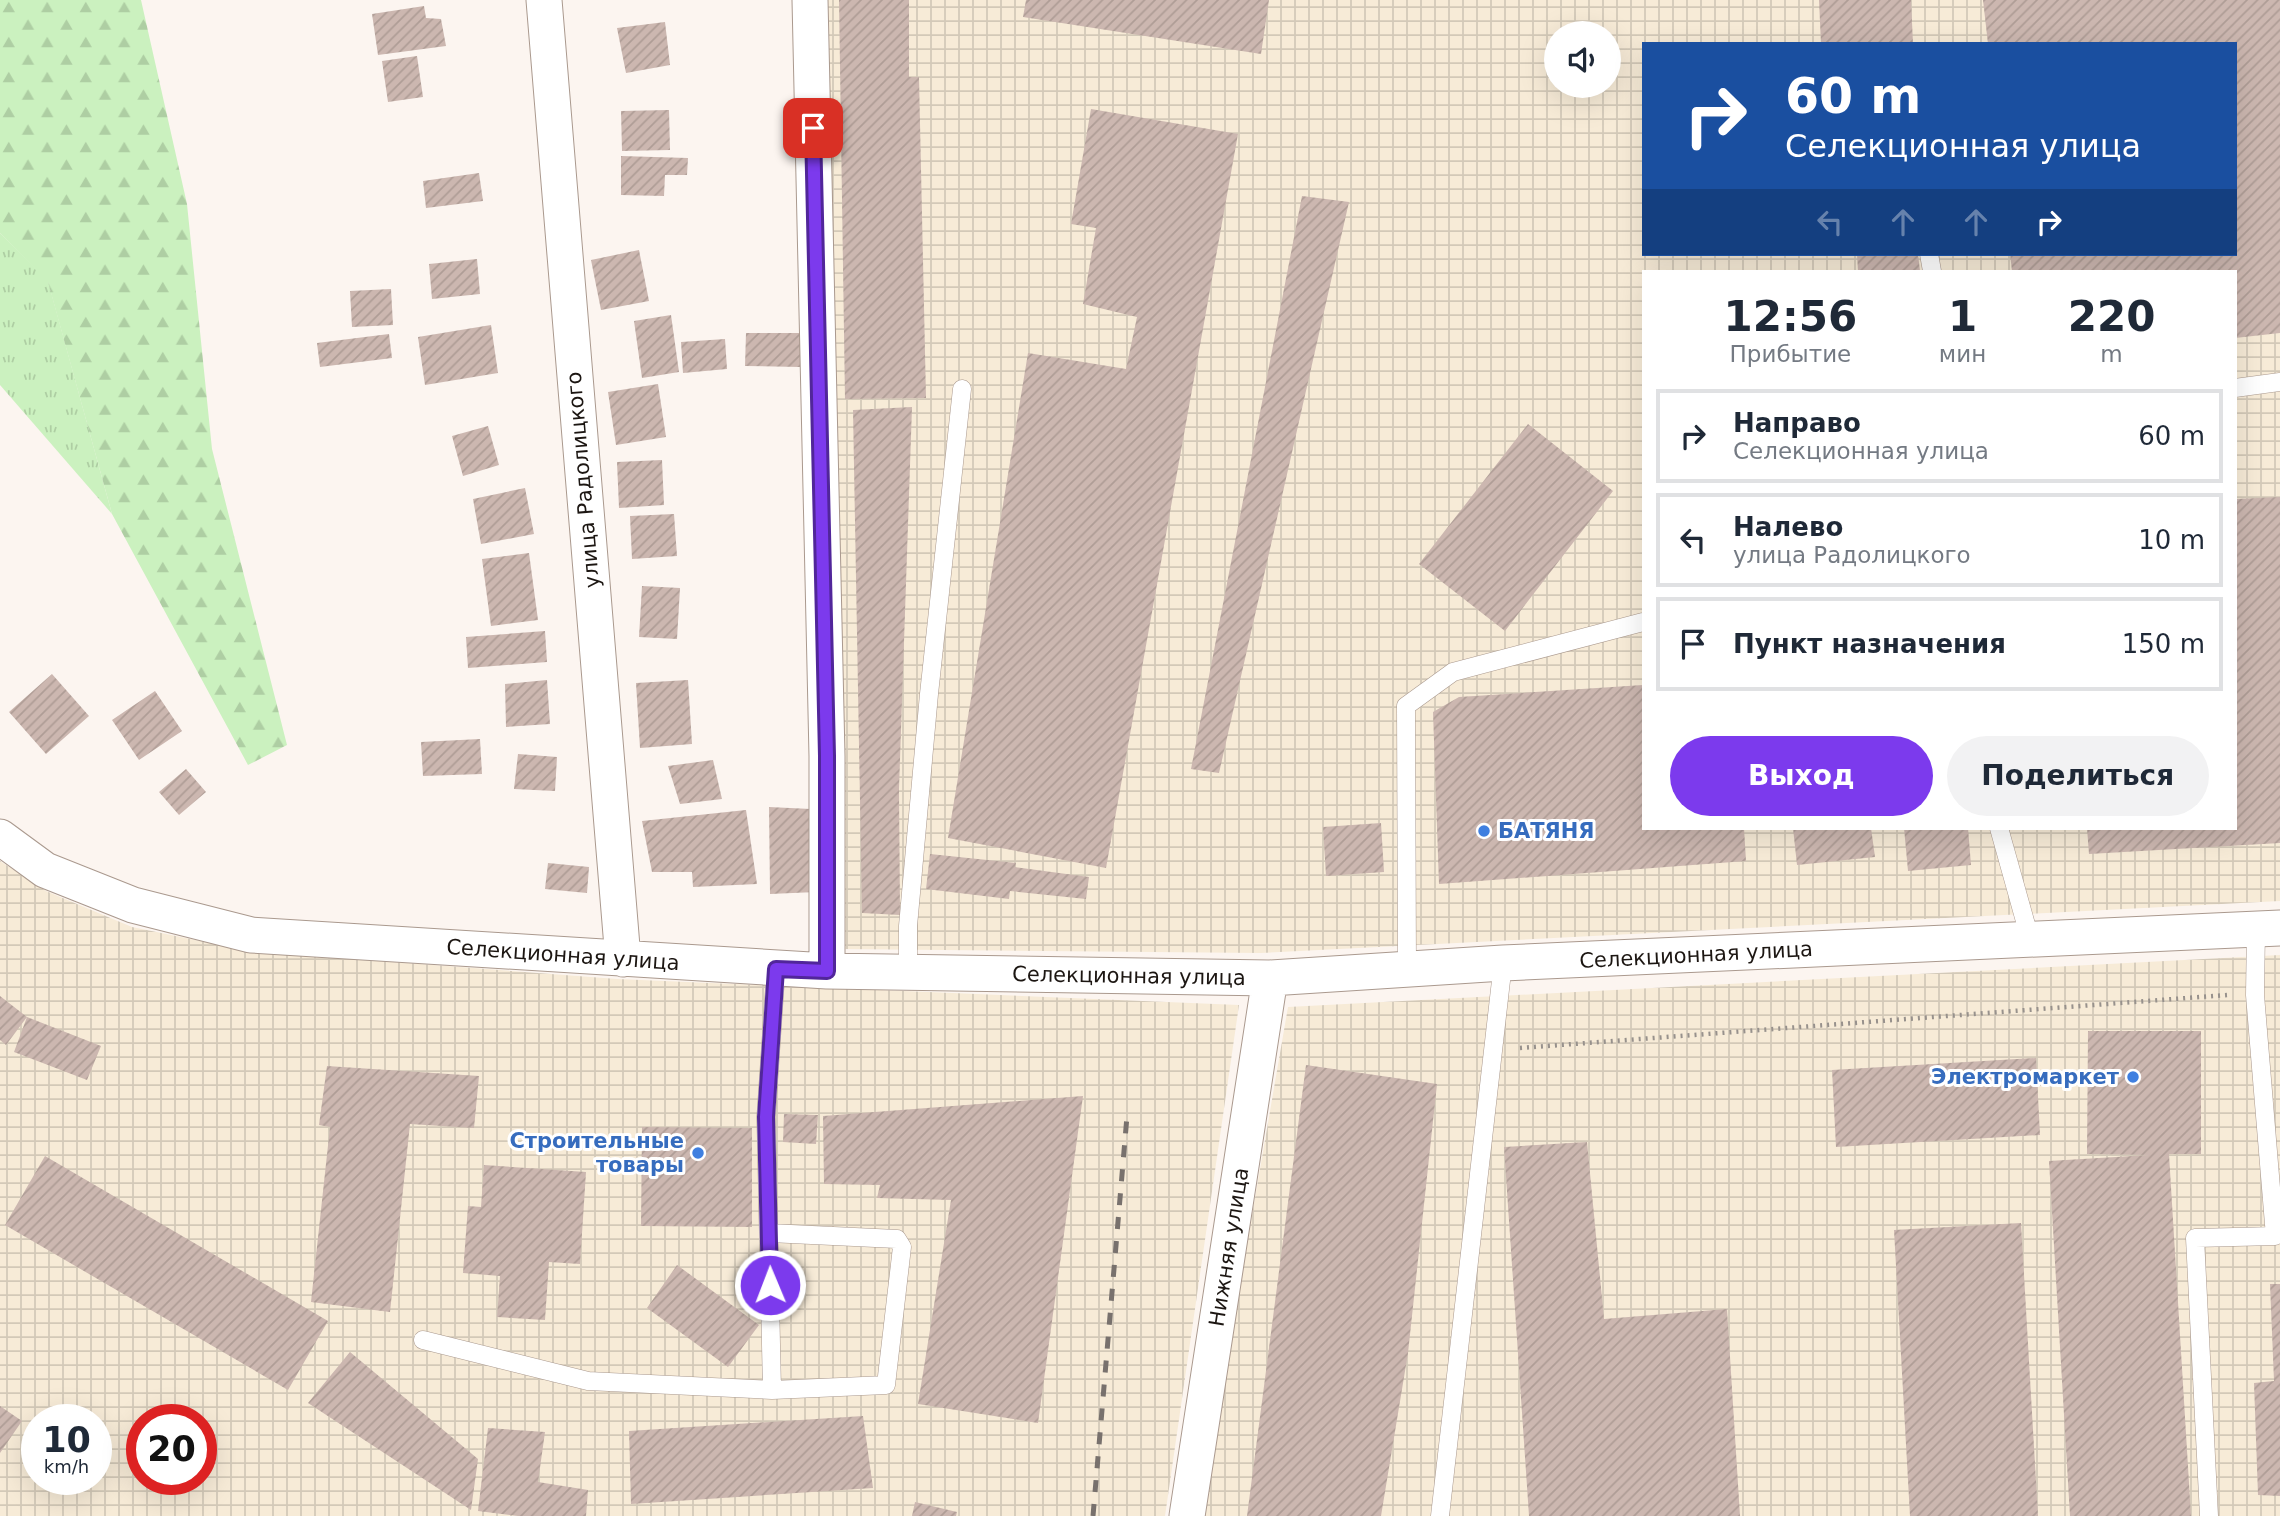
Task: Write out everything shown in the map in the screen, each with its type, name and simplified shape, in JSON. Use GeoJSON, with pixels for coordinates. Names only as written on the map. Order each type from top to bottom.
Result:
{"type":"FeatureCollection","features":[{"type":"Feature","properties":{"kind":"street","name":"улица Радолицкого"},"geometry":{"type":"LineString","coordinates":[[544,0],[622,959]]}},
{"type":"Feature","properties":{"kind":"street"},"geometry":{"type":"LineString","coordinates":[[810,0],[827,756],[827,971]]}},
{"type":"Feature","properties":{"kind":"street","name":"Селекционная улица"},"geometry":{"type":"LineString","coordinates":[[0,837],[45,870],[133,905],[251,935],[776,969],[1270,978],[1503,963],[2268,928]]}},
{"type":"Feature","properties":{"kind":"street","name":"Нижняя улица"},"geometry":{"type":"LineString","coordinates":[[1187,1516],[1270,978]]}},
{"type":"Feature","properties":{"kind":"lane"},"geometry":{"type":"LineString","coordinates":[[2237,388],[2280,383]]}},
{"type":"Feature","properties":{"kind":"lane"},"geometry":{"type":"LineString","coordinates":[[908,973],[908,926],[929,694],[962,389]]}},
{"type":"Feature","properties":{"kind":"lane"},"geometry":{"type":"LineString","coordinates":[[1407,969],[1406,706],[1453,673],[1642,622]]}},
{"type":"Feature","properties":{"kind":"lane"},"geometry":{"type":"LineString","coordinates":[[2000,830],[2030,939]]}},
{"type":"Feature","properties":{"kind":"lane"},"geometry":{"type":"LineString","coordinates":[[2209,1516],[2195,1238],[2274,1236],[2255,995],[2268,928]]}},
{"type":"Feature","properties":{"kind":"lane"},"geometry":{"type":"LineString","coordinates":[[1440,1516],[1503,963]]}},
{"type":"Feature","properties":{"kind":"lane"},"geometry":{"type":"LineString","coordinates":[[772,1390],[766,1117],[776,969]]}},
{"type":"Feature","properties":{"kind":"lane"},"geometry":{"type":"LineString","coordinates":[[424,1340],[588,1381],[772,1390],[886,1385],[902,1247],[897,1239],[769,1233]]}},
{"type":"Feature","properties":{"kind":"path"},"geometry":{"type":"LineString","coordinates":[[1493,1050],[2217,995],[2255,995]]}},
{"type":"Feature","properties":{"kind":"shaded area"},"geometry":{"type":"Polygon","coordinates":[[[828,0],[2280,0],[2280,901],[1261,953],[841,949],[828,0]]]}},
{"type":"Feature","properties":{"kind":"shaded area"},"geometry":{"type":"Polygon","coordinates":[[[0,861],[46,891],[132,927],[249,951],[617,979],[1239,1005],[1165,1516],[0,1516],[0,861]]]}},
{"type":"Feature","properties":{"kind":"shaded area"},"geometry":{"type":"Polygon","coordinates":[[[2280,955],[2280,1516],[1200,1516],[1288,1007],[2280,955]]]}},
{"type":"Feature","properties":{"kind":"green space"},"geometry":{"type":"Polygon","coordinates":[[[0,0],[141,0],[187,204],[212,449],[287,745],[248,765],[112,514],[48,282],[0,233],[0,0]]]}},
{"type":"Feature","properties":{"kind":"green space"},"geometry":{"type":"Polygon","coordinates":[[[0,233],[48,281],[112,514],[0,385],[0,233]]]}},
{"type":"Feature","properties":{"kind":"building"},"geometry":{"type":"Polygon","coordinates":[[[839,0],[909,0],[909,77],[919,77],[926,398],[845,399],[839,0]]]}},
{"type":"Feature","properties":{"kind":"building"},"geometry":{"type":"Polygon","coordinates":[[[1026,0],[1269,0],[1261,54],[1023,17],[1026,0]]]}},
{"type":"Feature","properties":{"kind":"building"},"geometry":{"type":"Polygon","coordinates":[[[1819,0],[1911,0],[1913,42],[1821,42],[1819,0]]]}},
{"type":"Feature","properties":{"kind":"building"},"geometry":{"type":"Polygon","coordinates":[[[1983,0],[2280,0],[2280,333],[2237,338],[2237,270],[2012,270],[2010,256],[2237,256],[2237,42],[1988,42],[1983,0]]]}},
{"type":"Feature","properties":{"kind":"building"},"geometry":{"type":"Polygon","coordinates":[[[424,6],[426,18],[441,19],[446,46],[378,55],[372,14],[424,6]]]}},
{"type":"Feature","properties":{"kind":"building"},"geometry":{"type":"Polygon","coordinates":[[[665,22],[670,65],[626,73],[617,28],[665,22]]]}},
{"type":"Feature","properties":{"kind":"building"},"geometry":{"type":"Polygon","coordinates":[[[417,56],[423,97],[388,102],[382,61],[417,56]]]}},
{"type":"Feature","properties":{"kind":"building"},"geometry":{"type":"Polygon","coordinates":[[[1091,109],[1238,134],[1106,868],[948,838],[1028,353],[1126,369],[1137,317],[1083,304],[1096,228],[1071,224],[1091,109]]]}},
{"type":"Feature","properties":{"kind":"building"},"geometry":{"type":"Polygon","coordinates":[[[669,110],[670,150],[622,151],[621,111],[669,110]]]}},
{"type":"Feature","properties":{"kind":"building"},"geometry":{"type":"Polygon","coordinates":[[[621,156],[688,158],[687,175],[665,175],[664,196],[621,195],[621,156]]]}},
{"type":"Feature","properties":{"kind":"building"},"geometry":{"type":"Polygon","coordinates":[[[479,173],[483,201],[426,208],[423,181],[479,173]]]}},
{"type":"Feature","properties":{"kind":"building"},"geometry":{"type":"Polygon","coordinates":[[[1302,196],[1349,202],[1219,773],[1191,769],[1302,196]]]}},
{"type":"Feature","properties":{"kind":"building"},"geometry":{"type":"Polygon","coordinates":[[[639,250],[649,301],[601,310],[591,260],[639,250]]]}},
{"type":"Feature","properties":{"kind":"building"},"geometry":{"type":"Polygon","coordinates":[[[1857,256],[1918,256],[1920,270],[1858,270],[1857,256]]]}},
{"type":"Feature","properties":{"kind":"building"},"geometry":{"type":"Polygon","coordinates":[[[477,259],[480,294],[432,299],[429,264],[477,259]]]}},
{"type":"Feature","properties":{"kind":"building"},"geometry":{"type":"Polygon","coordinates":[[[391,289],[393,325],[352,327],[350,291],[391,289]]]}},
{"type":"Feature","properties":{"kind":"building"},"geometry":{"type":"Polygon","coordinates":[[[671,315],[679,372],[642,378],[634,321],[671,315]]]}},
{"type":"Feature","properties":{"kind":"building"},"geometry":{"type":"Polygon","coordinates":[[[491,325],[498,373],[425,385],[418,337],[491,325]]]}},
{"type":"Feature","properties":{"kind":"building"},"geometry":{"type":"Polygon","coordinates":[[[746,333],[800,333],[800,367],[745,366],[746,333]]]}},
{"type":"Feature","properties":{"kind":"building"},"geometry":{"type":"Polygon","coordinates":[[[389,334],[392,358],[320,367],[317,343],[389,334]]]}},
{"type":"Feature","properties":{"kind":"building"},"geometry":{"type":"Polygon","coordinates":[[[725,339],[727,369],[683,373],[681,342],[725,339]]]}},
{"type":"Feature","properties":{"kind":"building"},"geometry":{"type":"Polygon","coordinates":[[[658,384],[666,437],[616,445],[608,392],[658,384]]]}},
{"type":"Feature","properties":{"kind":"building"},"geometry":{"type":"Polygon","coordinates":[[[912,407],[899,789],[900,915],[862,913],[853,410],[912,407]]]}},
{"type":"Feature","properties":{"kind":"building"},"geometry":{"type":"Polygon","coordinates":[[[1528,424],[1613,491],[1505,631],[1419,564],[1528,424]]]}},
{"type":"Feature","properties":{"kind":"building"},"geometry":{"type":"Polygon","coordinates":[[[488,426],[499,465],[463,476],[452,436],[488,426]]]}},
{"type":"Feature","properties":{"kind":"building"},"geometry":{"type":"Polygon","coordinates":[[[662,460],[664,505],[619,508],[617,462],[662,460]]]}},
{"type":"Feature","properties":{"kind":"building"},"geometry":{"type":"Polygon","coordinates":[[[525,488],[534,534],[481,544],[473,499],[525,488]]]}},
{"type":"Feature","properties":{"kind":"building"},"geometry":{"type":"Polygon","coordinates":[[[2280,497],[2280,843],[2089,854],[2087,830],[2237,830],[2237,499],[2280,497]]]}},
{"type":"Feature","properties":{"kind":"building"},"geometry":{"type":"Polygon","coordinates":[[[674,514],[677,556],[632,559],[630,516],[674,514]]]}},
{"type":"Feature","properties":{"kind":"building"},"geometry":{"type":"Polygon","coordinates":[[[529,553],[538,620],[491,626],[482,559],[529,553]]]}},
{"type":"Feature","properties":{"kind":"building"},"geometry":{"type":"Polygon","coordinates":[[[642,586],[680,588],[677,639],[639,637],[642,586]]]}},
{"type":"Feature","properties":{"kind":"building"},"geometry":{"type":"Polygon","coordinates":[[[545,631],[547,662],[468,668],[466,637],[545,631]]]}},
{"type":"Feature","properties":{"kind":"building"},"geometry":{"type":"Polygon","coordinates":[[[52,674],[89,716],[46,754],[9,712],[52,674]]]}},
{"type":"Feature","properties":{"kind":"building"},"geometry":{"type":"Polygon","coordinates":[[[547,680],[550,724],[506,727],[505,684],[547,680]]]}},
{"type":"Feature","properties":{"kind":"building"},"geometry":{"type":"Polygon","coordinates":[[[688,680],[692,744],[640,748],[636,683],[688,680]]]}},
{"type":"Feature","properties":{"kind":"building"},"geometry":{"type":"Polygon","coordinates":[[[1642,685],[1642,830],[1744,830],[1746,861],[1439,884],[1433,712],[1459,697],[1642,685]]]}},
{"type":"Feature","properties":{"kind":"building"},"geometry":{"type":"Polygon","coordinates":[[[155,691],[182,731],[139,760],[112,720],[155,691]]]}},
{"type":"Feature","properties":{"kind":"building"},"geometry":{"type":"Polygon","coordinates":[[[480,739],[482,774],[423,776],[421,742],[480,739]]]}},
{"type":"Feature","properties":{"kind":"building"},"geometry":{"type":"Polygon","coordinates":[[[518,754],[557,757],[555,791],[514,789],[518,754]]]}},
{"type":"Feature","properties":{"kind":"building"},"geometry":{"type":"Polygon","coordinates":[[[713,760],[722,799],[680,804],[668,766],[713,760]]]}},
{"type":"Feature","properties":{"kind":"building"},"geometry":{"type":"Polygon","coordinates":[[[186,769],[206,792],[179,815],[159,792],[186,769]]]}},
{"type":"Feature","properties":{"kind":"building"},"geometry":{"type":"Polygon","coordinates":[[[769,807],[811,809],[816,892],[770,894],[769,807]]]}},
{"type":"Feature","properties":{"kind":"building"},"geometry":{"type":"Polygon","coordinates":[[[746,810],[757,884],[693,887],[692,872],[652,872],[642,821],[746,810]]]}},
{"type":"Feature","properties":{"kind":"building"},"geometry":{"type":"Polygon","coordinates":[[[1381,823],[1384,872],[1326,876],[1323,827],[1381,823]]]}},
{"type":"Feature","properties":{"kind":"building"},"geometry":{"type":"Polygon","coordinates":[[[1793,830],[1871,830],[1875,857],[1797,865],[1793,830]]]}},
{"type":"Feature","properties":{"kind":"building"},"geometry":{"type":"Polygon","coordinates":[[[1904,830],[1968,830],[1971,865],[1908,871],[1904,830]]]}},
{"type":"Feature","properties":{"kind":"building"},"geometry":{"type":"Polygon","coordinates":[[[930,854],[1016,863],[1015,867],[1089,877],[1086,899],[1010,891],[1009,899],[926,889],[930,854]]]}},
{"type":"Feature","properties":{"kind":"building"},"geometry":{"type":"Polygon","coordinates":[[[548,863],[589,867],[587,893],[545,889],[548,863]]]}},
{"type":"Feature","properties":{"kind":"building"},"geometry":{"type":"Polygon","coordinates":[[[0,996],[27,1017],[6,1045],[0,1040],[0,996]]]}},
{"type":"Feature","properties":{"kind":"building"},"geometry":{"type":"Polygon","coordinates":[[[27,1017],[101,1046],[87,1080],[14,1052],[27,1017]]]}},
{"type":"Feature","properties":{"kind":"building"},"geometry":{"type":"Polygon","coordinates":[[[2088,1031],[2201,1031],[2201,1154],[2169,1154],[2191,1516],[2070,1516],[2049,1161],[2149,1155],[2087,1154],[2088,1031]]]}},
{"type":"Feature","properties":{"kind":"building"},"geometry":{"type":"Polygon","coordinates":[[[2036,1058],[2040,1135],[1836,1147],[1832,1070],[2036,1058]]]}},
{"type":"Feature","properties":{"kind":"building"},"geometry":{"type":"Polygon","coordinates":[[[1306,1065],[1437,1084],[1408,1353],[1381,1516],[1247,1516],[1306,1065]]]}},
{"type":"Feature","properties":{"kind":"building"},"geometry":{"type":"Polygon","coordinates":[[[327,1066],[479,1076],[474,1128],[410,1124],[390,1312],[311,1302],[330,1127],[319,1125],[327,1066]]]}},
{"type":"Feature","properties":{"kind":"building"},"geometry":{"type":"Polygon","coordinates":[[[1083,1096],[1038,1423],[918,1404],[951,1200],[877,1198],[880,1185],[824,1184],[823,1116],[1083,1096]]]}},
{"type":"Feature","properties":{"kind":"building"},"geometry":{"type":"Polygon","coordinates":[[[784,1114],[818,1115],[816,1144],[783,1142],[784,1114]]]}},
{"type":"Feature","properties":{"kind":"building"},"geometry":{"type":"Polygon","coordinates":[[[642,1127],[752,1128],[752,1227],[641,1226],[642,1127]]]}},
{"type":"Feature","properties":{"kind":"building"},"geometry":{"type":"Polygon","coordinates":[[[1587,1142],[1604,1319],[1727,1309],[1740,1516],[1529,1516],[1504,1147],[1587,1142]]]}},
{"type":"Feature","properties":{"kind":"building"},"geometry":{"type":"Polygon","coordinates":[[[45,1156],[328,1321],[288,1390],[5,1225],[45,1156]]]}},
{"type":"Feature","properties":{"kind":"building"},"geometry":{"type":"Polygon","coordinates":[[[484,1165],[586,1172],[580,1264],[549,1262],[545,1320],[497,1317],[500,1276],[463,1273],[468,1206],[481,1207],[484,1165]]]}},
{"type":"Feature","properties":{"kind":"building"},"geometry":{"type":"Polygon","coordinates":[[[2021,1223],[2038,1516],[1910,1516],[1894,1230],[2021,1223]]]}},
{"type":"Feature","properties":{"kind":"building"},"geometry":{"type":"Polygon","coordinates":[[[677,1265],[759,1325],[728,1367],[647,1308],[677,1265]]]}},
{"type":"Feature","properties":{"kind":"building"},"geometry":{"type":"Polygon","coordinates":[[[2270,1284],[2280,1284],[2280,1496],[2258,1495],[2254,1383],[2274,1381],[2270,1284]]]}},
{"type":"Feature","properties":{"kind":"building"},"geometry":{"type":"Polygon","coordinates":[[[350,1352],[478,1459],[471,1510],[308,1403],[350,1352]]]}},
{"type":"Feature","properties":{"kind":"building"},"geometry":{"type":"Polygon","coordinates":[[[0,1406],[21,1422],[0,1453],[0,1406]]]}},
{"type":"Feature","properties":{"kind":"building"},"geometry":{"type":"Polygon","coordinates":[[[863,1416],[873,1488],[631,1504],[629,1431],[863,1416]]]}},
{"type":"Feature","properties":{"kind":"building"},"geometry":{"type":"Polygon","coordinates":[[[488,1428],[545,1432],[538,1482],[588,1490],[586,1516],[518,1516],[478,1511],[488,1428]]]}},
{"type":"Feature","properties":{"kind":"building"},"geometry":{"type":"Polygon","coordinates":[[[915,1502],[957,1512],[956,1516],[912,1516],[915,1502]]]}},
{"type":"Feature","properties":{"kind":"railway"},"geometry":{"type":"LineString","coordinates":[[1093,1516],[1127,1116]]}},
{"type":"Feature","properties":{"kind":"place","name":"БАТЯНЯ"},"geometry":{"type":"Point","coordinates":[1484,831]}},
{"type":"Feature","properties":{"kind":"place","name":"Электромаркет"},"geometry":{"type":"Point","coordinates":[2133,1077]}},
{"type":"Feature","properties":{"kind":"place","name":"Строительные товары"},"geometry":{"type":"Point","coordinates":[698,1153]}},
{"type":"Feature","properties":{"kind":"route"},"geometry":{"type":"LineString","coordinates":[[770,1285],[766,1117],[776,969],[827,971],[827,756],[813,128]]}}]}
